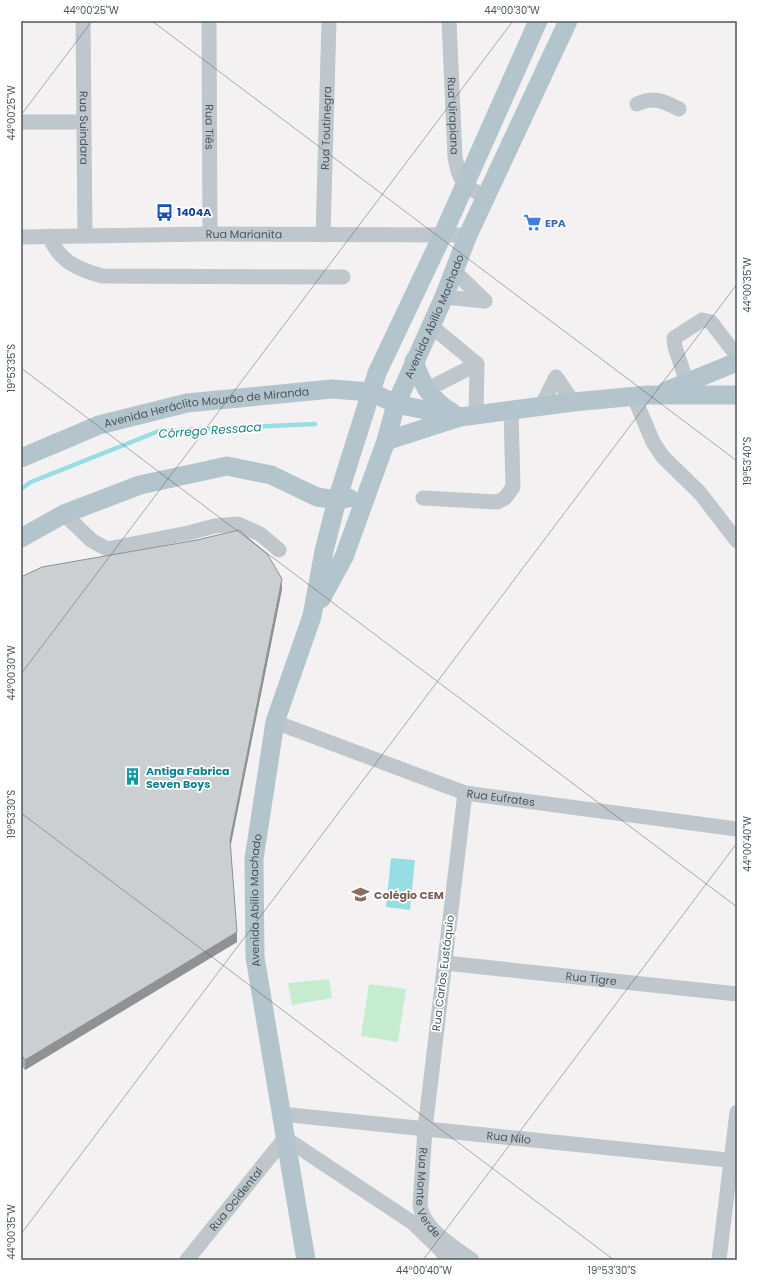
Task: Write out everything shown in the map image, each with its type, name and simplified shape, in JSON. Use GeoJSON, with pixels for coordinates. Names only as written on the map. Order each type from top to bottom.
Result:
{"type":"FeatureCollection","features":[{"type":"Feature","properties":{"kind":"main road","name":"Avenida Abílio Machado"},"geometry":{"type":"LineString","coordinates":[[306,1260],[254,957],[254,859],[275,722],[312,616],[324,551],[337,500],[377,373],[443,234],[538,21]]}},
{"type":"Feature","properties":{"kind":"main road","name":"Avenida Abílio Machado"},"geometry":{"type":"LineString","coordinates":[[312,616],[344,557],[386,441],[396,404],[430,324],[444,297],[468,235],[568,21]]}},
{"type":"Feature","properties":{"kind":"main road"},"geometry":{"type":"LineString","coordinates":[[414,361],[426,390],[439,404],[468,416]]}},
{"type":"Feature","properties":{"kind":"main road"},"geometry":{"type":"LineString","coordinates":[[654,395],[737,362]]}},
{"type":"Feature","properties":{"kind":"main road"},"geometry":{"type":"LineString","coordinates":[[332,389],[377,373]]}},
{"type":"Feature","properties":{"kind":"main road","name":"Avenida Heráclito Mourão de Miranda"},"geometry":{"type":"LineString","coordinates":[[21,458],[99,425],[188,403],[332,389],[371,392],[396,404],[468,416]]}},
{"type":"Feature","properties":{"kind":"main road"},"geometry":{"type":"LineString","coordinates":[[386,441],[468,416],[574,402],[654,395],[737,395]]}},
{"type":"Feature","properties":{"kind":"main road"},"geometry":{"type":"LineString","coordinates":[[21,538],[64,514],[140,485],[227,466],[271,475],[317,497],[337,500],[360,496],[370,485]]}},
{"type":"Feature","properties":{"kind":"street","name":"Rua Suindara"},"geometry":{"type":"LineString","coordinates":[[83,21],[85,236]]}},
{"type":"Feature","properties":{"kind":"street","name":"Rua Tiês"},"geometry":{"type":"LineString","coordinates":[[209,21],[210,234]]}},
{"type":"Feature","properties":{"kind":"street","name":"Rua Toutinegra"},"geometry":{"type":"LineString","coordinates":[[323,235],[329,21]]}},
{"type":"Feature","properties":{"kind":"street","name":"Rua Uirapiana"},"geometry":{"type":"LineString","coordinates":[[449,21],[455,157],[458,175],[465,185]]}},
{"type":"Feature","properties":{"kind":"street"},"geometry":{"type":"LineString","coordinates":[[637,104],[647,99],[662,101],[679,109]]}},
{"type":"Feature","properties":{"kind":"street"},"geometry":{"type":"LineString","coordinates":[[21,122],[84,122]]}},
{"type":"Feature","properties":{"kind":"street"},"geometry":{"type":"LineString","coordinates":[[465,185],[485,197]]}},
{"type":"Feature","properties":{"kind":"street","name":"Rua Marianita"},"geometry":{"type":"LineString","coordinates":[[21,237],[210,234],[468,235]]}},
{"type":"Feature","properties":{"kind":"street"},"geometry":{"type":"LineString","coordinates":[[49,236],[54,249],[70,264],[84,271],[102,276],[343,277]]}},
{"type":"Feature","properties":{"kind":"street"},"geometry":{"type":"LineString","coordinates":[[444,297],[485,301],[454,271]]}},
{"type":"Feature","properties":{"kind":"street"},"geometry":{"type":"LineString","coordinates":[[687,383],[675,347],[674,338],[702,320],[711,322],[737,356]]}},
{"type":"Feature","properties":{"kind":"street"},"geometry":{"type":"LineString","coordinates":[[430,324],[477,364]]}},
{"type":"Feature","properties":{"kind":"street"},"geometry":{"type":"LineString","coordinates":[[426,390],[477,364]]}},
{"type":"Feature","properties":{"kind":"street"},"geometry":{"type":"LineString","coordinates":[[468,416],[477,364]]}},
{"type":"Feature","properties":{"kind":"street"},"geometry":{"type":"LineString","coordinates":[[541,407],[556,377],[574,402]]}},
{"type":"Feature","properties":{"kind":"street"},"geometry":{"type":"LineString","coordinates":[[634,397],[653,442],[663,458],[700,493],[737,541]]}},
{"type":"Feature","properties":{"kind":"street"},"geometry":{"type":"LineString","coordinates":[[423,498],[497,502],[506,498],[513,487],[512,411]]}},
{"type":"Feature","properties":{"kind":"street"},"geometry":{"type":"LineString","coordinates":[[64,514],[91,540],[107,549],[188,533],[215,526],[238,524],[260,534],[279,550]]}},
{"type":"Feature","properties":{"kind":"street","name":"Rua Eufrates"},"geometry":{"type":"LineString","coordinates":[[275,722],[465,793],[737,829]]}},
{"type":"Feature","properties":{"kind":"street","name":"Rua Carlos Eustáquio"},"geometry":{"type":"LineString","coordinates":[[425,1129],[465,793]]}},
{"type":"Feature","properties":{"kind":"street","name":"Rua Tigre"},"geometry":{"type":"LineString","coordinates":[[444,963],[737,994]]}},
{"type":"Feature","properties":{"kind":"street"},"geometry":{"type":"LineString","coordinates":[[719,1260],[734,1161],[737,1112]]}},
{"type":"Feature","properties":{"kind":"street","name":"Rua Nilo"},"geometry":{"type":"LineString","coordinates":[[281,1114],[734,1161]]}},
{"type":"Feature","properties":{"kind":"street","name":"Rua Monte Verde"},"geometry":{"type":"LineString","coordinates":[[425,1129],[420,1206],[422,1215],[434,1231],[472,1260]]}},
{"type":"Feature","properties":{"kind":"street"},"geometry":{"type":"LineString","coordinates":[[285,1138],[403,1216],[422,1231],[448,1260]]}},
{"type":"Feature","properties":{"kind":"street","name":"Rua Ocidental"},"geometry":{"type":"LineString","coordinates":[[187,1260],[285,1138]]}},
{"type":"Feature","properties":{"kind":"green space"},"geometry":{"type":"Polygon","coordinates":[[[329,979],[332,998],[292,1005],[288,983],[329,979]]]}},
{"type":"Feature","properties":{"kind":"green space"},"geometry":{"type":"Polygon","coordinates":[[[369,984],[406,989],[398,1042],[361,1036],[369,984]]]}},
{"type":"Feature","properties":{"kind":"water"},"geometry":{"type":"Polygon","coordinates":[[[391,858],[415,860],[410,910],[386,907],[391,858]]]}},
{"type":"Feature","properties":{"kind":"building","name":"Antiga Fabrica Seven Boys"},"geometry":{"type":"Polygon","coordinates":[[[239,530],[268,555],[282,579],[230,840],[237,932],[25,1060],[21,1055],[21,577],[42,567],[197,540],[239,530]]]}},
{"type":"Feature","properties":{"kind":"waterway","name":"Córrego Ressaca"},"geometry":{"type":"LineString","coordinates":[[21,489],[31,482],[159,431],[315,424]]}},
{"type":"Feature","properties":{"kind":"place","name":"1404A"},"geometry":{"type":"Point","coordinates":[164,212]}},
{"type":"Feature","properties":{"kind":"place","name":"EPA"},"geometry":{"type":"Point","coordinates":[532,223]}},
{"type":"Feature","properties":{"kind":"place","name":"Antiga Fabrica Seven Boys"},"geometry":{"type":"Point","coordinates":[133,777]}},
{"type":"Feature","properties":{"kind":"place","name":"Colégio CEM"},"geometry":{"type":"Point","coordinates":[361,895]}}]}
